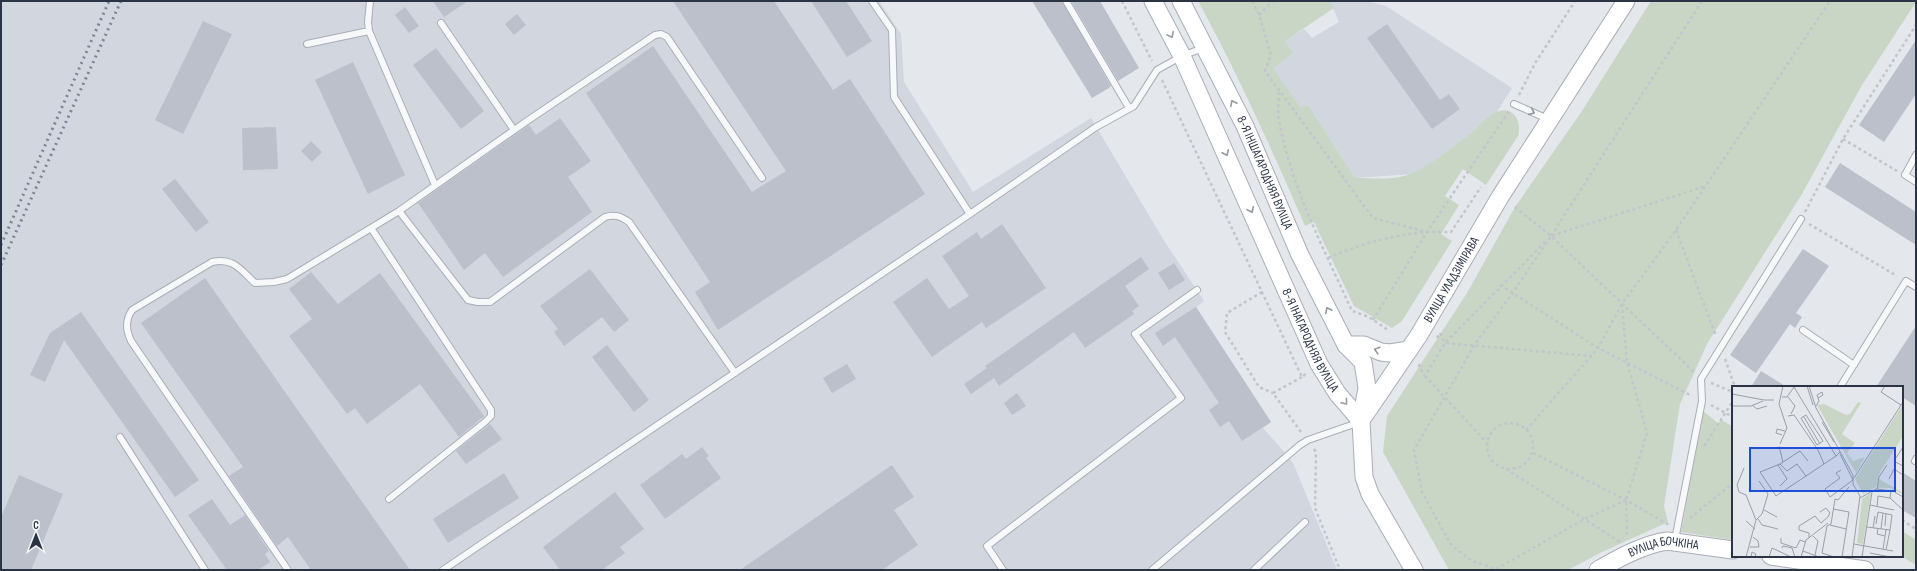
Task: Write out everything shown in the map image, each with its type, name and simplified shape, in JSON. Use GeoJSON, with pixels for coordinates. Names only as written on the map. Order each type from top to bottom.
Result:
{"type":"FeatureCollection","features":[{"type":"Feature","properties":{"kind":"main road"},"geometry":{"type":"LineString","coordinates":[[1153,1],[1182,56]]}},
{"type":"Feature","properties":{"kind":"main road","name":"8-Я ІНШАГАРОДНЯЯ ВУЛІЦА"},"geometry":{"type":"LineString","coordinates":[[1181,1],[1245,126],[1300,255],[1346,345]]}},
{"type":"Feature","properties":{"kind":"main road","name":"ВУЛІЦА УЛАДЗІМІРАВА"},"geometry":{"type":"LineString","coordinates":[[1361,421],[1409,350],[1500,197],[1626,1]]}},
{"type":"Feature","properties":{"kind":"main road","name":"8-Я ІНАГАРОДНЯЯ ВУЛІЦА"},"geometry":{"type":"LineString","coordinates":[[1182,56],[1236,174],[1319,364],[1337,393],[1361,421]]}},
{"type":"Feature","properties":{"kind":"main road"},"geometry":{"type":"LineString","coordinates":[[1346,345],[1364,345],[1381,352],[1390,353],[1409,350]]}},
{"type":"Feature","properties":{"kind":"main road"},"geometry":{"type":"LineString","coordinates":[[1346,345],[1363,362],[1367,388],[1361,421],[1362,463],[1364,478],[1370,494],[1414,570]]}},
{"type":"Feature","properties":{"kind":"main road","name":"ВУЛІЦА БОЧКІНА"},"geometry":{"type":"LineString","coordinates":[[1606,567],[1657,543],[1676,536],[1732,550]]}},
{"type":"Feature","properties":{"kind":"main road"},"geometry":{"type":"LineString","coordinates":[[1778,557],[1864,570]]}},
{"type":"Feature","properties":{"kind":"lane"},"geometry":{"type":"LineString","coordinates":[[370,1],[368,22],[369,31],[435,185]]}},
{"type":"Feature","properties":{"kind":"lane"},"geometry":{"type":"LineString","coordinates":[[872,1],[892,30],[894,97],[970,214]]}},
{"type":"Feature","properties":{"kind":"lane"},"geometry":{"type":"LineString","coordinates":[[1066,1],[1129,108]]}},
{"type":"Feature","properties":{"kind":"lane"},"geometry":{"type":"LineString","coordinates":[[441,23],[514,130]]}},
{"type":"Feature","properties":{"kind":"lane"},"geometry":{"type":"LineString","coordinates":[[307,44],[369,31]]}},
{"type":"Feature","properties":{"kind":"lane"},"geometry":{"type":"LineString","coordinates":[[288,570],[131,341],[127,331],[128,317],[132,310],[212,262],[223,260],[234,264],[255,283],[274,282],[287,279],[399,211],[514,130],[656,35],[661,34],[667,37],[762,178]]}},
{"type":"Feature","properties":{"kind":"lane"},"geometry":{"type":"LineString","coordinates":[[443,570],[970,214],[1096,126],[1134,106],[1157,70],[1182,56],[1205,48]]}},
{"type":"Feature","properties":{"kind":"lane"},"geometry":{"type":"LineString","coordinates":[[1514,104],[1541,116],[1548,123]]}},
{"type":"Feature","properties":{"kind":"lane"},"geometry":{"type":"LineString","coordinates":[[1916,156],[1905,175],[1916,182]]}},
{"type":"Feature","properties":{"kind":"lane"},"geometry":{"type":"LineString","coordinates":[[399,211],[468,300],[478,302],[490,302],[605,217],[612,215],[620,216],[628,222],[735,373]]}},
{"type":"Feature","properties":{"kind":"lane"},"geometry":{"type":"LineString","coordinates":[[1676,536],[1702,401],[1701,379],[1802,219]]}},
{"type":"Feature","properties":{"kind":"lane"},"geometry":{"type":"LineString","coordinates":[[371,228],[491,410],[491,416],[485,422],[389,499]]}},
{"type":"Feature","properties":{"kind":"lane"},"geometry":{"type":"LineString","coordinates":[[1841,386],[1906,281],[1916,287]]}},
{"type":"Feature","properties":{"kind":"lane"},"geometry":{"type":"LineString","coordinates":[[1003,570],[987,546],[1181,398],[1135,334],[1197,290]]}},
{"type":"Feature","properties":{"kind":"lane"},"geometry":{"type":"LineString","coordinates":[[1803,330],[1854,365]]}},
{"type":"Feature","properties":{"kind":"lane"},"geometry":{"type":"LineString","coordinates":[[1152,570],[1287,455],[1308,440],[1361,421]]}},
{"type":"Feature","properties":{"kind":"lane"},"geometry":{"type":"LineString","coordinates":[[120,437],[205,570]]}},
{"type":"Feature","properties":{"kind":"lane"},"geometry":{"type":"LineString","coordinates":[[1254,570],[1306,522]]}},
{"type":"Feature","properties":{"kind":"path"},"geometry":{"type":"LineString","coordinates":[[1122,1],[1171,96],[1302,377]]}},
{"type":"Feature","properties":{"kind":"path"},"geometry":{"type":"LineString","coordinates":[[1252,1],[1259,15],[1271,55],[1265,71],[1373,218],[1427,232]]}},
{"type":"Feature","properties":{"kind":"path"},"geometry":{"type":"LineString","coordinates":[[1259,15],[1273,1]]}},
{"type":"Feature","properties":{"kind":"path"},"geometry":{"type":"LineString","coordinates":[[1373,320],[1427,232],[1514,104],[1534,65],[1575,1]]}},
{"type":"Feature","properties":{"kind":"path"},"geometry":{"type":"LineString","coordinates":[[1626,500],[1583,520],[1496,569],[1472,561],[1451,546],[1422,492],[1414,450],[1475,344],[1512,294],[1551,236],[1702,1]]}},
{"type":"Feature","properties":{"kind":"path"},"geometry":{"type":"LineString","coordinates":[[1526,430],[1598,348],[1622,304],[1676,230],[1830,1]]}},
{"type":"Feature","properties":{"kind":"path"},"geometry":{"type":"LineString","coordinates":[[1906,281],[1802,219],[1843,139],[1916,25]]}},
{"type":"Feature","properties":{"kind":"path"},"geometry":{"type":"LineString","coordinates":[[1279,91],[1278,118],[1290,161],[1310,219],[1352,311],[1373,320],[1388,330]]}},
{"type":"Feature","properties":{"kind":"path"},"geometry":{"type":"LineString","coordinates":[[1843,139],[1905,175]]}},
{"type":"Feature","properties":{"kind":"path"},"geometry":{"type":"LineString","coordinates":[[1425,376],[1445,343],[1500,285],[1551,236],[1706,186]]}},
{"type":"Feature","properties":{"kind":"path"},"geometry":{"type":"LineString","coordinates":[[1328,258],[1348,249],[1389,237],[1427,232],[1451,232],[1481,187]]}},
{"type":"Feature","properties":{"kind":"path"},"geometry":{"type":"LineString","coordinates":[[1515,207],[1551,236],[1701,379],[1732,392]]}},
{"type":"Feature","properties":{"kind":"path"},"geometry":{"type":"LineString","coordinates":[[1676,230],[1735,386]]}},
{"type":"Feature","properties":{"kind":"path"},"geometry":{"type":"LineString","coordinates":[[1500,285],[1598,348],[1732,416]]}},
{"type":"Feature","properties":{"kind":"path"},"geometry":{"type":"LineString","coordinates":[[1262,292],[1227,313],[1225,332],[1260,387],[1272,393],[1316,452],[1315,508],[1340,570]]}},
{"type":"Feature","properties":{"kind":"path"},"geometry":{"type":"LineString","coordinates":[[1622,304],[1627,362],[1647,433],[1626,500],[1627,538]]}},
{"type":"Feature","properties":{"kind":"path"},"geometry":{"type":"LineString","coordinates":[[1440,334],[1445,343]]}},
{"type":"Feature","properties":{"kind":"path"},"geometry":{"type":"LineString","coordinates":[[1445,343],[1475,344],[1592,356]]}},
{"type":"Feature","properties":{"kind":"path"},"geometry":{"type":"LineString","coordinates":[[1419,366],[1425,376],[1487,443]]}},
{"type":"Feature","properties":{"kind":"path"},"geometry":{"type":"LineString","coordinates":[[1272,393],[1311,371]]}},
{"type":"Feature","properties":{"kind":"path"},"geometry":{"type":"LineString","coordinates":[[1725,412],[1732,402]]}},
{"type":"Feature","properties":{"kind":"path"},"geometry":{"type":"LineString","coordinates":[[1505,469],[1512,470],[1525,464],[1533,453],[1533,439],[1519,424],[1505,424],[1493,431],[1487,443],[1487,450],[1493,462],[1583,520],[1627,546]]}},
{"type":"Feature","properties":{"kind":"path"},"geometry":{"type":"LineString","coordinates":[[1533,453],[1626,500],[1676,536],[1732,483]]}},
{"type":"Feature","properties":{"kind":"path"},"geometry":{"type":"LineString","coordinates":[[1903,521],[1916,529]]}},
{"type":"Feature","properties":{"kind":"shaded area"},"geometry":{"type":"Polygon","coordinates":[[[1,1],[879,1],[901,34],[904,82],[973,192],[1091,118],[1163,239],[1204,301],[1196,307],[1271,422],[1263,428],[1294,465],[1337,570],[1,570],[1,1]]]}},
{"type":"Feature","properties":{"kind":"shaded area"},"geometry":{"type":"Polygon","coordinates":[[[1330,1],[1366,1],[1386,6],[1512,88],[1495,115],[1430,173],[1355,178],[1308,105],[1301,108],[1272,68],[1293,53],[1285,41],[1304,29],[1312,38],[1339,22],[1330,1]]]}},
{"type":"Feature","properties":{"kind":"green space"},"geometry":{"type":"Polygon","coordinates":[[[1198,1],[1330,1],[1334,8],[1285,41],[1293,53],[1273,68],[1301,108],[1308,105],[1355,178],[1392,178],[1412,174],[1447,152],[1495,113],[1505,110],[1509,111],[1516,117],[1519,126],[1518,136],[1486,185],[1463,169],[1445,196],[1459,205],[1441,234],[1452,241],[1402,321],[1392,328],[1354,306],[1314,222],[1305,226],[1254,112],[1198,1]]]}},
{"type":"Feature","properties":{"kind":"green space"},"geometry":{"type":"Polygon","coordinates":[[[1651,1],[1916,2],[1862,85],[1802,194],[1707,344],[1680,404],[1664,506],[1668,522],[1602,552],[1568,570],[1449,570],[1383,452],[1387,416],[1467,293],[1515,207],[1582,111],[1651,1]]]}},
{"type":"Feature","properties":{"kind":"green space"},"geometry":{"type":"Polygon","coordinates":[[[1703,411],[1718,423],[1722,420],[1732,426],[1732,540],[1681,532],[1703,411]]]}},
{"type":"Feature","properties":{"kind":"green space"},"geometry":{"type":"Polygon","coordinates":[[[1903,532],[1916,540],[1916,565],[1903,557],[1903,532]]]}},
{"type":"Feature","properties":{"kind":"building"},"geometry":{"type":"Polygon","coordinates":[[[433,1],[468,1],[444,17],[433,1]]]}},
{"type":"Feature","properties":{"kind":"building"},"geometry":{"type":"Polygon","coordinates":[[[673,1],[774,1],[833,90],[850,79],[925,194],[718,330],[695,292],[710,282],[586,93],[653,46],[752,192],[786,171],[673,1]]]}},
{"type":"Feature","properties":{"kind":"building"},"geometry":{"type":"Polygon","coordinates":[[[811,1],[846,1],[872,41],[847,57],[811,1]]]}},
{"type":"Feature","properties":{"kind":"building"},"geometry":{"type":"Polygon","coordinates":[[[1032,1],[1062,1],[1111,86],[1109,88],[1092,98],[1032,1]]]}},
{"type":"Feature","properties":{"kind":"building"},"geometry":{"type":"Polygon","coordinates":[[[1071,1],[1100,1],[1139,68],[1118,81],[1071,1]]]}},
{"type":"Feature","properties":{"kind":"building"},"geometry":{"type":"Polygon","coordinates":[[[405,7],[419,26],[409,33],[395,15],[405,7]]]}},
{"type":"Feature","properties":{"kind":"building"},"geometry":{"type":"Polygon","coordinates":[[[517,14],[526,25],[514,35],[505,24],[517,14]]]}},
{"type":"Feature","properties":{"kind":"building"},"geometry":{"type":"Polygon","coordinates":[[[203,21],[232,34],[183,134],[155,120],[203,21]]]}},
{"type":"Feature","properties":{"kind":"building"},"geometry":{"type":"Polygon","coordinates":[[[1387,24],[1440,100],[1449,94],[1460,109],[1432,129],[1367,38],[1387,24]]]}},
{"type":"Feature","properties":{"kind":"building"},"geometry":{"type":"Polygon","coordinates":[[[1916,40],[1916,94],[1884,142],[1859,125],[1916,40]]]}},
{"type":"Feature","properties":{"kind":"building"},"geometry":{"type":"Polygon","coordinates":[[[436,48],[484,111],[461,129],[413,65],[436,48]]]}},
{"type":"Feature","properties":{"kind":"building"},"geometry":{"type":"Polygon","coordinates":[[[353,62],[405,175],[368,194],[315,80],[353,62]]]}},
{"type":"Feature","properties":{"kind":"building"},"geometry":{"type":"Polygon","coordinates":[[[560,118],[591,161],[568,177],[592,212],[503,277],[485,253],[464,270],[418,203],[529,125],[536,135],[560,118]]]}},
{"type":"Feature","properties":{"kind":"building"},"geometry":{"type":"Polygon","coordinates":[[[276,127],[278,169],[243,170],[242,128],[276,127]]]}},
{"type":"Feature","properties":{"kind":"building"},"geometry":{"type":"Polygon","coordinates":[[[311,141],[322,152],[312,162],[301,151],[311,141]]]}},
{"type":"Feature","properties":{"kind":"building"},"geometry":{"type":"Polygon","coordinates":[[[1840,163],[1916,212],[1916,245],[1825,187],[1840,163]]]}},
{"type":"Feature","properties":{"kind":"building"},"geometry":{"type":"Polygon","coordinates":[[[175,179],[209,222],[196,232],[162,189],[175,179]]]}},
{"type":"Feature","properties":{"kind":"building"},"geometry":{"type":"Polygon","coordinates":[[[1002,224],[1046,288],[986,328],[982,322],[932,357],[893,302],[927,278],[949,309],[969,296],[942,256],[977,232],[981,239],[1002,224]]]}},
{"type":"Feature","properties":{"kind":"building"},"geometry":{"type":"Polygon","coordinates":[[[1803,249],[1829,266],[1796,313],[1802,317],[1795,328],[1790,324],[1756,373],[1730,355],[1803,249]]]}},
{"type":"Feature","properties":{"kind":"building"},"geometry":{"type":"Polygon","coordinates":[[[1141,257],[1149,269],[1125,286],[1139,306],[1132,311],[1134,314],[1085,348],[1074,332],[999,386],[994,378],[971,394],[964,384],[987,368],[985,366],[1141,257]]]}},
{"type":"Feature","properties":{"kind":"building"},"geometry":{"type":"Polygon","coordinates":[[[1174,263],[1185,280],[1169,290],[1158,273],[1174,263]]]}},
{"type":"Feature","properties":{"kind":"building"},"geometry":{"type":"Polygon","coordinates":[[[590,269],[629,320],[614,332],[602,317],[564,346],[554,332],[558,329],[540,306],[590,269]]]}},
{"type":"Feature","properties":{"kind":"building"},"geometry":{"type":"Polygon","coordinates":[[[311,272],[338,304],[380,273],[484,416],[459,437],[420,384],[367,424],[355,408],[347,414],[289,336],[312,319],[289,289],[311,272]]]}},
{"type":"Feature","properties":{"kind":"building"},"geometry":{"type":"Polygon","coordinates":[[[205,278],[410,570],[311,570],[288,537],[277,546],[229,476],[243,467],[141,323],[205,278]]]}},
{"type":"Feature","properties":{"kind":"building"},"geometry":{"type":"Polygon","coordinates":[[[1196,307],[1271,422],[1242,441],[1229,421],[1220,427],[1209,410],[1219,403],[1175,337],[1163,346],[1155,333],[1196,307]]]}},
{"type":"Feature","properties":{"kind":"building"},"geometry":{"type":"Polygon","coordinates":[[[81,312],[199,480],[175,497],[64,340],[45,382],[30,375],[50,333],[81,312]]]}},
{"type":"Feature","properties":{"kind":"building"},"geometry":{"type":"Polygon","coordinates":[[[1916,326],[1916,406],[1903,398],[1903,386],[1877,386],[1916,326]]]}},
{"type":"Feature","properties":{"kind":"building"},"geometry":{"type":"Polygon","coordinates":[[[607,345],[649,400],[634,412],[592,357],[607,345]]]}},
{"type":"Feature","properties":{"kind":"building"},"geometry":{"type":"Polygon","coordinates":[[[847,364],[856,379],[832,393],[823,378],[847,364]]]}},
{"type":"Feature","properties":{"kind":"building"},"geometry":{"type":"Polygon","coordinates":[[[1761,371],[1785,386],[1752,386],[1761,371]]]}},
{"type":"Feature","properties":{"kind":"building"},"geometry":{"type":"Polygon","coordinates":[[[1017,393],[1026,406],[1012,415],[1004,403],[1017,393]]]}},
{"type":"Feature","properties":{"kind":"building"},"geometry":{"type":"Polygon","coordinates":[[[490,424],[502,439],[466,464],[456,451],[490,424]]]}},
{"type":"Feature","properties":{"kind":"building"},"geometry":{"type":"Polygon","coordinates":[[[702,447],[709,456],[706,458],[721,478],[665,519],[640,485],[682,454],[686,459],[702,447]]]}},
{"type":"Feature","properties":{"kind":"building"},"geometry":{"type":"Polygon","coordinates":[[[892,465],[914,497],[894,510],[918,545],[882,570],[740,570],[892,465]]]}},
{"type":"Feature","properties":{"kind":"building"},"geometry":{"type":"Polygon","coordinates":[[[504,473],[519,498],[448,543],[433,519],[504,473]]]}},
{"type":"Feature","properties":{"kind":"building"},"geometry":{"type":"Polygon","coordinates":[[[1903,473],[1916,481],[1916,518],[1903,511],[1903,473]]]}},
{"type":"Feature","properties":{"kind":"building"},"geometry":{"type":"Polygon","coordinates":[[[19,475],[63,494],[31,570],[1,570],[1,517],[19,475]]]}},
{"type":"Feature","properties":{"kind":"building"},"geometry":{"type":"Polygon","coordinates":[[[615,492],[644,529],[620,547],[625,553],[602,570],[560,570],[543,547],[615,492]]]}},
{"type":"Feature","properties":{"kind":"building"},"geometry":{"type":"Polygon","coordinates":[[[212,499],[230,525],[245,515],[269,551],[265,554],[270,562],[258,570],[227,570],[188,515],[212,499]]]}},
{"type":"Feature","properties":{"kind":"railway"},"geometry":{"type":"LineString","coordinates":[[1,245],[109,1]]}},
{"type":"Feature","properties":{"kind":"railway"},"geometry":{"type":"LineString","coordinates":[[1,265],[121,1]]}}]}
